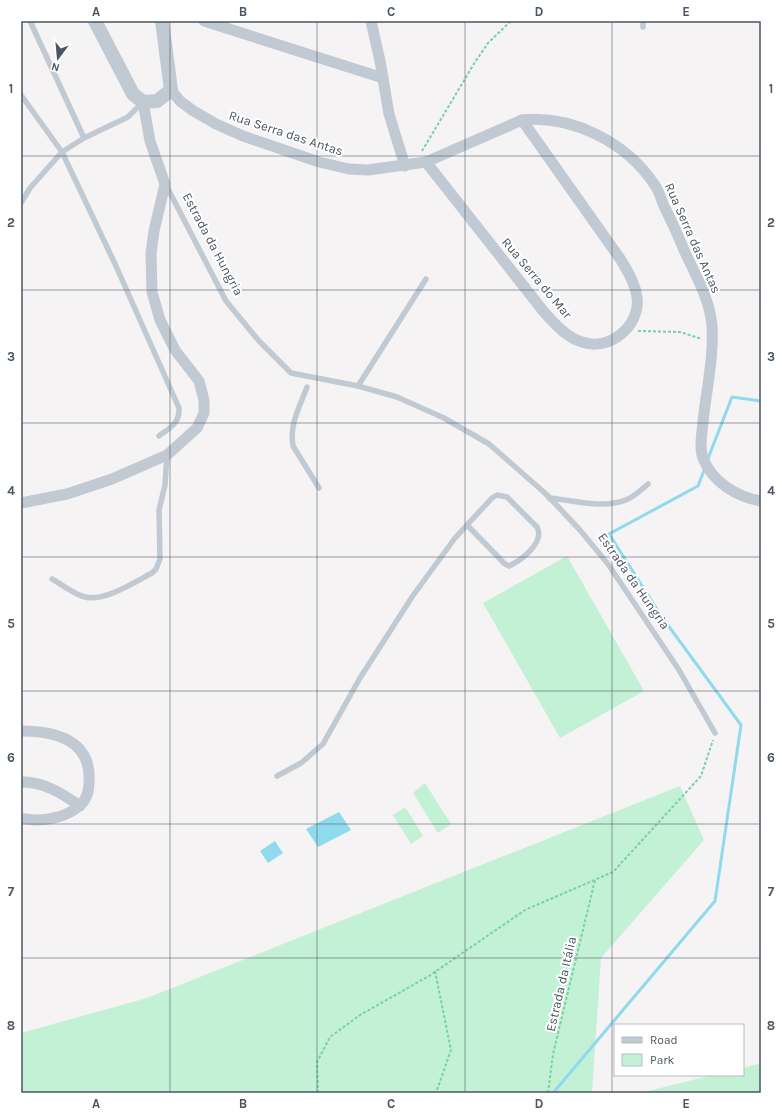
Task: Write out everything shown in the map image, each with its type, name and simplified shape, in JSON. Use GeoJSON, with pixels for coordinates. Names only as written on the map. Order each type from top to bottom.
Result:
{"type":"FeatureCollection","features":[{"type":"Feature","properties":{"kind":"street"},"geometry":{"type":"LineString","coordinates":[[95,21],[133,94],[143,102],[157,101],[166,96],[171,90],[162,21]]}},
{"type":"Feature","properties":{"kind":"street"},"geometry":{"type":"LineString","coordinates":[[204,21],[383,78]]}},
{"type":"Feature","properties":{"kind":"street"},"geometry":{"type":"LineString","coordinates":[[371,21],[389,114],[415,164]]}},
{"type":"Feature","properties":{"kind":"street","name":"Rua Serra das Antas"},"geometry":{"type":"LineString","coordinates":[[171,90],[180,101],[192,110],[216,124],[243,136],[319,162],[349,169],[368,170],[415,164],[522,120],[534,119],[556,121],[580,127],[608,141],[636,163],[655,184],[702,290],[712,325],[712,342],[701,439],[702,457],[709,471],[731,491],[752,500],[761,501]]}},
{"type":"Feature","properties":{"kind":"street","name":"Estrada da Hungria"},"geometry":{"type":"LineString","coordinates":[[143,102],[150,141],[165,184]]}},
{"type":"Feature","properties":{"kind":"street"},"geometry":{"type":"LineString","coordinates":[[522,120],[621,260],[633,281],[638,298],[636,309],[628,329]]}},
{"type":"Feature","properties":{"kind":"street","name":"Rua Serra do Mar"},"geometry":{"type":"LineString","coordinates":[[415,164],[560,330],[584,343],[596,344],[613,339],[628,329]]}},
{"type":"Feature","properties":{"kind":"street"},"geometry":{"type":"LineString","coordinates":[[21,503],[67,494],[112,479],[167,455],[197,428],[204,413],[204,400],[199,381],[175,350],[160,320],[152,292],[151,254],[154,230],[165,184]]}},
{"type":"Feature","properties":{"kind":"street"},"geometry":{"type":"LineString","coordinates":[[21,731],[51,733],[67,739],[78,747],[86,758],[90,771],[89,794],[80,806],[65,815],[52,819],[21,819]]}},
{"type":"Feature","properties":{"kind":"street"},"geometry":{"type":"LineString","coordinates":[[21,782],[36,784],[60,791],[80,806]]}},
{"type":"Feature","properties":{"kind":"lane"},"geometry":{"type":"LineString","coordinates":[[30,21],[84,138]]}},
{"type":"Feature","properties":{"kind":"lane"},"geometry":{"type":"LineString","coordinates":[[21,95],[62,152],[116,266],[179,408],[179,414],[174,425],[159,436]]}},
{"type":"Feature","properties":{"kind":"lane"},"geometry":{"type":"LineString","coordinates":[[21,203],[30,188],[62,152],[84,138],[128,117],[143,102]]}},
{"type":"Feature","properties":{"kind":"lane","name":"Estrada da Hungria"},"geometry":{"type":"LineString","coordinates":[[165,184],[226,301],[259,341],[291,373],[358,386],[397,397],[450,422],[489,444],[549,498],[579,529],[608,564],[679,670],[715,733]]}},
{"type":"Feature","properties":{"kind":"lane"},"geometry":{"type":"LineString","coordinates":[[358,386],[426,279]]}},
{"type":"Feature","properties":{"kind":"lane"},"geometry":{"type":"LineString","coordinates":[[307,387],[295,418],[292,438],[293,446],[319,488]]}},
{"type":"Feature","properties":{"kind":"lane"},"geometry":{"type":"LineString","coordinates":[[52,579],[78,595],[95,598],[106,596],[156,570],[160,559],[159,510],[165,484],[167,455]]}},
{"type":"Feature","properties":{"kind":"lane"},"geometry":{"type":"LineString","coordinates":[[549,498],[596,504],[616,504],[630,498],[648,484]]}},
{"type":"Feature","properties":{"kind":"lane"},"geometry":{"type":"LineString","coordinates":[[278,776],[301,763],[323,744],[360,678],[408,603],[467,525],[492,498],[502,496],[507,497],[536,527],[539,531],[539,537],[534,546],[510,566],[505,564],[467,525]]}},
{"type":"Feature","properties":{"kind":"path"},"geometry":{"type":"LineString","coordinates":[[415,164],[475,62],[488,43],[511,21]]}},
{"type":"Feature","properties":{"kind":"path"},"geometry":{"type":"LineString","coordinates":[[628,329],[642,332],[680,332],[712,342]]}},
{"type":"Feature","properties":{"kind":"path"},"geometry":{"type":"LineString","coordinates":[[318,1093],[317,1062],[330,1037],[360,1015],[436,971],[525,910],[614,872],[701,776],[715,733]]}},
{"type":"Feature","properties":{"kind":"path","name":"Estrada da Itália"},"geometry":{"type":"LineString","coordinates":[[548,1093],[554,1054],[595,880]]}},
{"type":"Feature","properties":{"kind":"path"},"geometry":{"type":"LineString","coordinates":[[436,971],[451,1050],[436,1093]]}},
{"type":"Feature","properties":{"kind":"green space"},"geometry":{"type":"Polygon","coordinates":[[[567,556],[644,691],[560,738],[483,603],[567,556]]]}},
{"type":"Feature","properties":{"kind":"green space"},"geometry":{"type":"Polygon","coordinates":[[[425,783],[451,824],[438,833],[413,793],[425,783]]]}},
{"type":"Feature","properties":{"kind":"green space"},"geometry":{"type":"Polygon","coordinates":[[[680,786],[704,840],[601,958],[592,1093],[21,1093],[21,1033],[147,998],[680,786]]]}},
{"type":"Feature","properties":{"kind":"green space"},"geometry":{"type":"Polygon","coordinates":[[[405,807],[423,836],[411,844],[393,815],[405,807]]]}},
{"type":"Feature","properties":{"kind":"green space"},"geometry":{"type":"Polygon","coordinates":[[[761,1063],[761,1093],[640,1093],[709,1076],[744,1076],[744,1068],[761,1063]]]}},
{"type":"Feature","properties":{"kind":"water"},"geometry":{"type":"Polygon","coordinates":[[[339,812],[351,830],[318,847],[306,829],[339,812]]]}},
{"type":"Feature","properties":{"kind":"water"},"geometry":{"type":"Polygon","coordinates":[[[275,841],[283,853],[268,863],[260,851],[275,841]]]}},
{"type":"Feature","properties":{"kind":"waterway"},"geometry":{"type":"LineString","coordinates":[[707,461],[732,397],[761,401]]}},
{"type":"Feature","properties":{"kind":"waterway"},"geometry":{"type":"LineString","coordinates":[[553,1093],[715,901],[741,725],[662,617],[609,534],[698,486],[705,468]]}}]}
